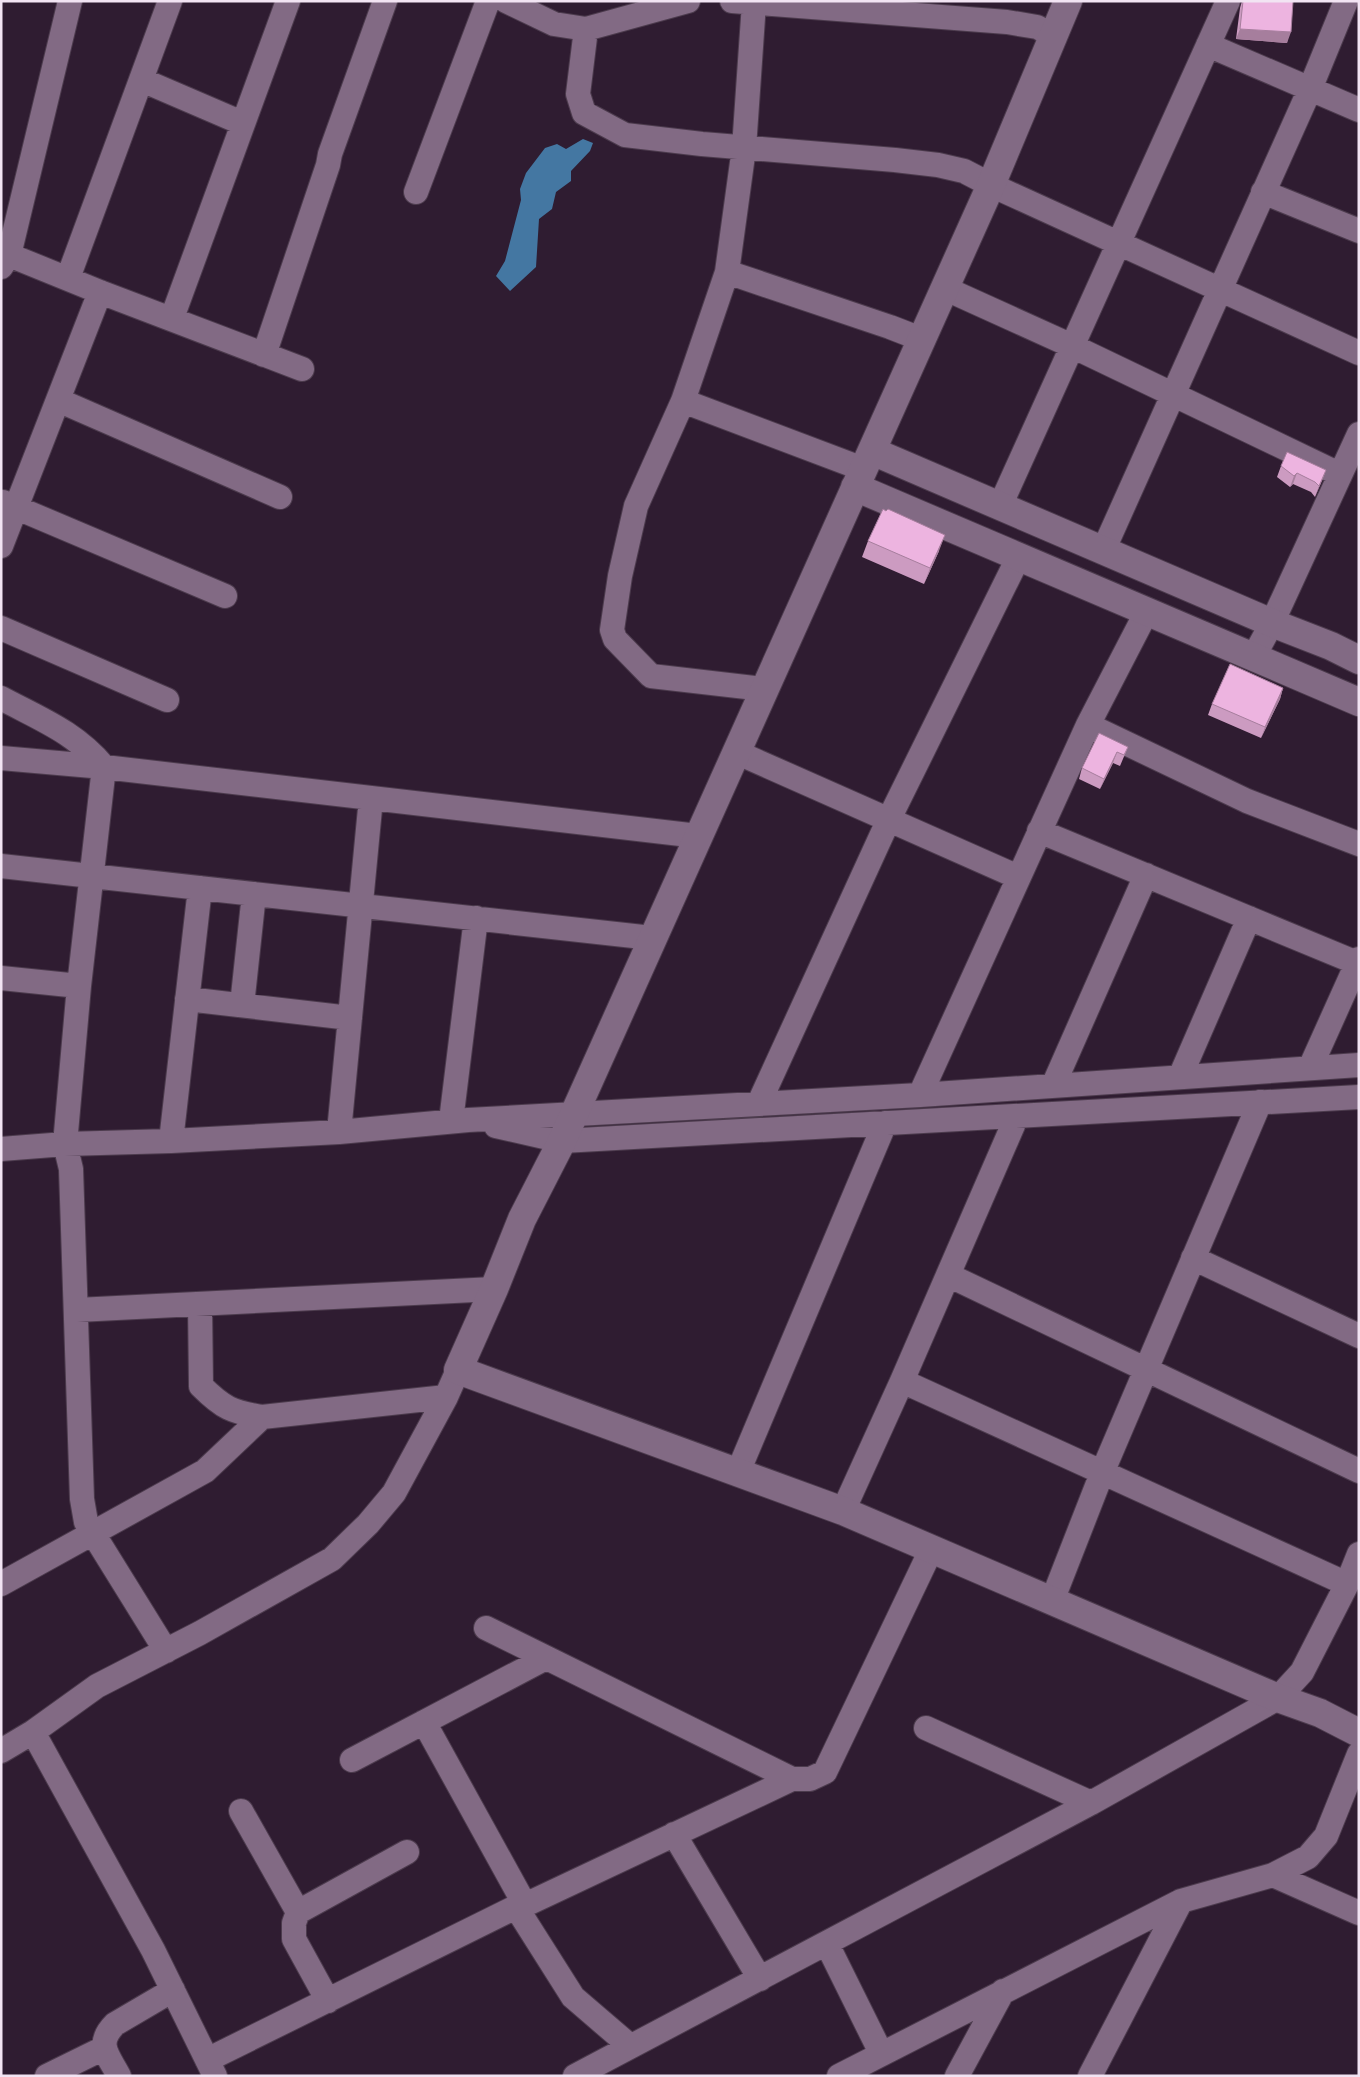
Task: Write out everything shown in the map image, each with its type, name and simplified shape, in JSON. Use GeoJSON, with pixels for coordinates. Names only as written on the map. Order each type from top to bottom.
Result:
{"type":"FeatureCollection","features":[{"type":"Feature","properties":{"kind":"street"},"geometry":{"type":"LineString","coordinates":[[70,1],[5,261],[68,278],[302,369]]}},
{"type":"Feature","properties":{"kind":"street"},"geometry":{"type":"LineString","coordinates":[[68,278],[170,1]]}},
{"type":"Feature","properties":{"kind":"street"},"geometry":{"type":"LineString","coordinates":[[172,318],[288,1]]}},
{"type":"Feature","properties":{"kind":"street"},"geometry":{"type":"LineString","coordinates":[[264,355],[328,165],[330,154],[385,1]]}},
{"type":"Feature","properties":{"kind":"street"},"geometry":{"type":"LineString","coordinates":[[416,192],[488,1]]}},
{"type":"Feature","properties":{"kind":"street"},"geometry":{"type":"LineString","coordinates":[[506,1],[554,24],[586,29],[660,5],[688,1]]}},
{"type":"Feature","properties":{"kind":"street"},"geometry":{"type":"LineString","coordinates":[[1,1751],[34,1732],[97,1686],[166,1651],[332,1559],[368,1524],[394,1493],[446,1397],[494,1289],[522,1219],[562,1141],[991,185],[1068,1]]}},
{"type":"Feature","properties":{"kind":"street"},"geometry":{"type":"LineString","coordinates":[[1000,506],[1228,1]]}},
{"type":"Feature","properties":{"kind":"street"},"geometry":{"type":"LineString","coordinates":[[1103,551],[1310,89],[1346,1]]}},
{"type":"Feature","properties":{"kind":"street"},"geometry":{"type":"LineString","coordinates":[[764,689],[651,676],[615,639],[612,630],[620,576],[636,506],[683,401],[727,272],[744,148],[743,2],[895,8],[1037,27],[1054,36]]}},
{"type":"Feature","properties":{"kind":"street"},"geometry":{"type":"LineString","coordinates":[[586,29],[578,94],[584,113],[625,135],[744,148],[938,165],[964,170],[991,185],[1359,353]]}},
{"type":"Feature","properties":{"kind":"street"},"geometry":{"type":"LineString","coordinates":[[1208,45],[1359,110]]}},
{"type":"Feature","properties":{"kind":"street"},"geometry":{"type":"LineString","coordinates":[[142,80],[242,123]]}},
{"type":"Feature","properties":{"kind":"street"},"geometry":{"type":"LineString","coordinates":[[1263,192],[1359,231]]}},
{"type":"Feature","properties":{"kind":"street"},"geometry":{"type":"LineString","coordinates":[[727,272],[890,327],[921,340]]}},
{"type":"Feature","properties":{"kind":"street"},"geometry":{"type":"LineString","coordinates":[[944,288],[1072,346],[1338,474]]}},
{"type":"Feature","properties":{"kind":"street"},"geometry":{"type":"LineString","coordinates":[[1,546],[9,504],[58,400],[100,292]]}},
{"type":"Feature","properties":{"kind":"street"},"geometry":{"type":"LineString","coordinates":[[58,400],[280,497]]}},
{"type":"Feature","properties":{"kind":"street"},"geometry":{"type":"LineString","coordinates":[[683,401],[863,469],[1000,506],[1272,623],[1331,646],[1359,660]]}},
{"type":"Feature","properties":{"kind":"street"},"geometry":{"type":"LineString","coordinates":[[1254,656],[1272,623],[1338,474],[1359,434]]}},
{"type":"Feature","properties":{"kind":"street"},"geometry":{"type":"LineString","coordinates":[[863,469],[1019,556],[1359,702]]}},
{"type":"Feature","properties":{"kind":"street"},"geometry":{"type":"LineString","coordinates":[[9,504],[225,596]]}},
{"type":"Feature","properties":{"kind":"street"},"geometry":{"type":"LineString","coordinates":[[1052,571],[1070,536]]}},
{"type":"Feature","properties":{"kind":"street"},"geometry":{"type":"LineString","coordinates":[[759,1103],[889,820],[1019,556]]}},
{"type":"Feature","properties":{"kind":"street"},"geometry":{"type":"LineString","coordinates":[[920,1095],[1140,608],[1148,570]]}},
{"type":"Feature","properties":{"kind":"street"},"geometry":{"type":"LineString","coordinates":[[1,628],[166,700]]}},
{"type":"Feature","properties":{"kind":"street"},"geometry":{"type":"LineString","coordinates":[[1,698],[75,737],[91,750],[104,766],[79,986],[65,1144],[71,1169],[82,1499],[86,1522],[166,1651]]}},
{"type":"Feature","properties":{"kind":"street"},"geometry":{"type":"LineString","coordinates":[[1088,725],[1247,801],[1359,844]]}},
{"type":"Feature","properties":{"kind":"street"},"geometry":{"type":"LineString","coordinates":[[736,752],[1018,877]]}},
{"type":"Feature","properties":{"kind":"street"},"geometry":{"type":"LineString","coordinates":[[1,758],[104,766],[698,836]]}},
{"type":"Feature","properties":{"kind":"street"},"geometry":{"type":"LineString","coordinates":[[339,1132],[371,798]]}},
{"type":"Feature","properties":{"kind":"street"},"geometry":{"type":"LineString","coordinates":[[1039,831],[1249,918],[1358,960],[1310,1068]]}},
{"type":"Feature","properties":{"kind":"street"},"geometry":{"type":"LineString","coordinates":[[1,866],[652,938]]}},
{"type":"Feature","properties":{"kind":"street"},"geometry":{"type":"LineString","coordinates":[[1053,1086],[1146,875]]}},
{"type":"Feature","properties":{"kind":"street"},"geometry":{"type":"LineString","coordinates":[[171,1141],[200,888]]}},
{"type":"Feature","properties":{"kind":"street"},"geometry":{"type":"LineString","coordinates":[[242,1005],[254,894]]}},
{"type":"Feature","properties":{"kind":"street"},"geometry":{"type":"LineString","coordinates":[[460,1121],[476,918]]}},
{"type":"Feature","properties":{"kind":"street"},"geometry":{"type":"LineString","coordinates":[[1180,1077],[1249,918]]}},
{"type":"Feature","properties":{"kind":"street"},"geometry":{"type":"LineString","coordinates":[[1,978],[79,986]]}},
{"type":"Feature","properties":{"kind":"street"},"geometry":{"type":"LineString","coordinates":[[187,999],[350,1018]]}},
{"type":"Feature","properties":{"kind":"street"},"geometry":{"type":"LineString","coordinates":[[1,1149],[65,1144],[171,1141],[339,1132],[460,1121],[920,1095],[1359,1065]]}},
{"type":"Feature","properties":{"kind":"street"},"geometry":{"type":"LineString","coordinates":[[460,1121],[562,1141],[1359,1096]]}},
{"type":"Feature","properties":{"kind":"street"},"geometry":{"type":"LineString","coordinates":[[1052,1601],[1102,1473],[1260,1102]]}},
{"type":"Feature","properties":{"kind":"street"},"geometry":{"type":"LineString","coordinates":[[843,1511],[1018,1116]]}},
{"type":"Feature","properties":{"kind":"street"},"geometry":{"type":"LineString","coordinates":[[738,1472],[885,1123]]}},
{"type":"Feature","properties":{"kind":"street"},"geometry":{"type":"LineString","coordinates":[[1193,1258],[1359,1336]]}},
{"type":"Feature","properties":{"kind":"street"},"geometry":{"type":"LineString","coordinates":[[948,1275],[1359,1470]]}},
{"type":"Feature","properties":{"kind":"street"},"geometry":{"type":"LineString","coordinates":[[77,1310],[494,1289]]}},
{"type":"Feature","properties":{"kind":"street"},"geometry":{"type":"LineString","coordinates":[[200,1304],[201,1386],[218,1403],[239,1413],[262,1417],[446,1397]]}},
{"type":"Feature","properties":{"kind":"street"},"geometry":{"type":"LineString","coordinates":[[458,1370],[843,1511],[1278,1698],[1320,1713],[1359,1733]]}},
{"type":"Feature","properties":{"kind":"street"},"geometry":{"type":"LineString","coordinates":[[902,1381],[1347,1584]]}},
{"type":"Feature","properties":{"kind":"street"},"geometry":{"type":"LineString","coordinates":[[1,1584],[205,1471],[262,1417]]}},
{"type":"Feature","properties":{"kind":"street"},"geometry":{"type":"LineString","coordinates":[[34,1732],[120,1887],[211,2068],[328,2001],[521,1906],[792,1779],[810,1779],[825,1772],[931,1550]]}},
{"type":"Feature","properties":{"kind":"street"},"geometry":{"type":"LineString","coordinates":[[576,2076],[1091,1803],[1278,1698],[1302,1672],[1347,1584],[1359,1554]]}},
{"type":"Feature","properties":{"kind":"street"},"geometry":{"type":"LineString","coordinates":[[486,1628],[792,1779]]}},
{"type":"Feature","properties":{"kind":"street"},"geometry":{"type":"LineString","coordinates":[[352,1760],[546,1658]]}},
{"type":"Feature","properties":{"kind":"street"},"geometry":{"type":"LineString","coordinates":[[424,1722],[521,1906],[573,1997],[630,2046]]}},
{"type":"Feature","properties":{"kind":"street"},"geometry":{"type":"LineString","coordinates":[[926,1728],[1091,1803]]}},
{"type":"Feature","properties":{"kind":"street"},"geometry":{"type":"LineString","coordinates":[[839,2076],[1181,1901],[1273,1875],[1308,1857],[1326,1836],[1359,1754]]}},
{"type":"Feature","properties":{"kind":"street"},"geometry":{"type":"LineString","coordinates":[[241,1811],[298,1912]]}},
{"type":"Feature","properties":{"kind":"street"},"geometry":{"type":"LineString","coordinates":[[674,1834],[760,1979]]}},
{"type":"Feature","properties":{"kind":"street"},"geometry":{"type":"LineString","coordinates":[[328,2001],[294,1940],[294,1923],[298,1912],[407,1852]]}},
{"type":"Feature","properties":{"kind":"street"},"geometry":{"type":"LineString","coordinates":[[1273,1875],[1359,1913]]}},
{"type":"Feature","properties":{"kind":"street"},"geometry":{"type":"LineString","coordinates":[[1090,2076],[1181,1901]]}},
{"type":"Feature","properties":{"kind":"street"},"geometry":{"type":"LineString","coordinates":[[827,1944],[881,2053]]}},
{"type":"Feature","properties":{"kind":"street"},"geometry":{"type":"LineString","coordinates":[[120,2076],[104,2048],[104,2039],[115,2024],[173,1990]]}},
{"type":"Feature","properties":{"kind":"street"},"geometry":{"type":"LineString","coordinates":[[957,2076],[1003,1991]]}},
{"type":"Feature","properties":{"kind":"street"},"geometry":{"type":"LineString","coordinates":[[46,2076],[104,2048]]}},
{"type":"Feature","properties":{"kind":"water"},"geometry":{"type":"Polygon","coordinates":[[[583,139],[593,143],[590,151],[571,171],[571,181],[556,192],[552,209],[539,219],[536,267],[510,291],[496,276],[505,261],[521,200],[520,189],[526,173],[545,148],[557,144],[566,149],[583,139]]]}},
{"type":"Feature","properties":{"kind":"building"},"geometry":{"type":"Polygon","coordinates":[[[1243,1],[1293,1],[1291,32],[1240,29],[1243,1]]]}},
{"type":"Feature","properties":{"kind":"building"},"geometry":{"type":"Polygon","coordinates":[[[1287,452],[1326,470],[1319,486],[1297,473],[1294,476],[1281,466],[1287,452]]]}},
{"type":"Feature","properties":{"kind":"building"},"geometry":{"type":"Polygon","coordinates":[[[883,509],[886,511],[888,509],[945,535],[930,568],[868,541],[883,509]]]}},
{"type":"Feature","properties":{"kind":"building"},"geometry":{"type":"Polygon","coordinates":[[[1230,664],[1283,688],[1265,727],[1212,704],[1230,664]]]}},
{"type":"Feature","properties":{"kind":"building"},"geometry":{"type":"Polygon","coordinates":[[[1099,733],[1128,747],[1124,755],[1117,752],[1104,779],[1082,768],[1099,733]]]}}]}
